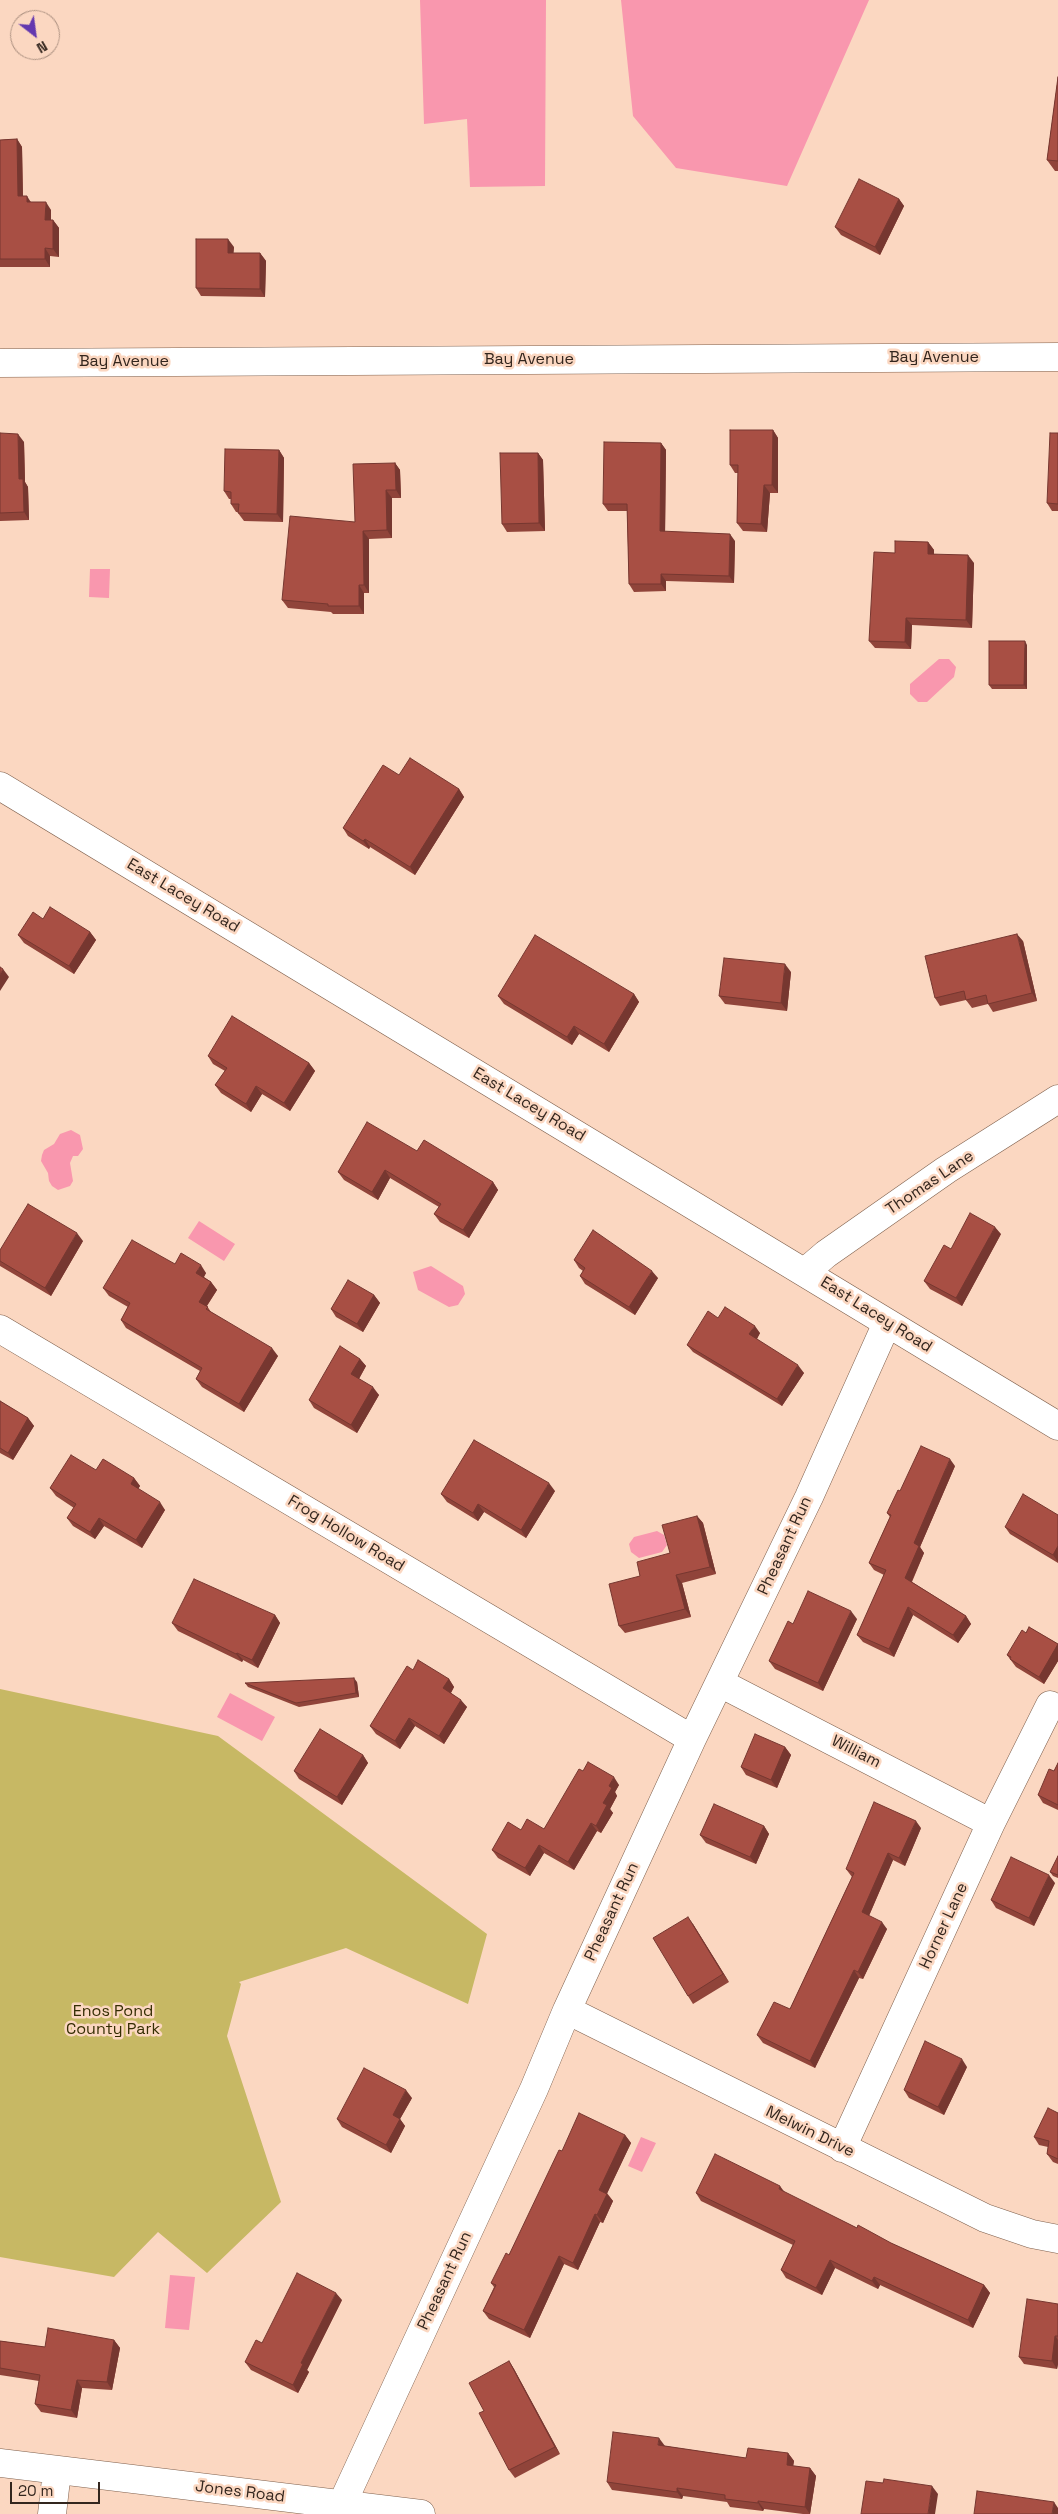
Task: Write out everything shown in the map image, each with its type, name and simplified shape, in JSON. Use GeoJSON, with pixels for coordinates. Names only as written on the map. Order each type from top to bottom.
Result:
{"type":"FeatureCollection","features":[{"type":"Feature","properties":{"kind":"street","name":"Bay Avenue"},"geometry":{"type":"LineString","coordinates":[[0,362],[1058,357]]}},
{"type":"Feature","properties":{"kind":"street","name":"East Lacey Road"},"geometry":{"type":"LineString","coordinates":[[0,786],[1058,1426]]}},
{"type":"Feature","properties":{"kind":"street","name":"Thomas Lane"},"geometry":{"type":"LineString","coordinates":[[805,1272],[826,1254],[938,1175],[1058,1099]]}},
{"type":"Feature","properties":{"kind":"street","name":"Pheasant Run"},"geometry":{"type":"LineString","coordinates":[[358,2508],[567,2010],[692,1739],[809,1497],[887,1323]]}},
{"type":"Feature","properties":{"kind":"street","name":"Frog Hollow Road"},"geometry":{"type":"LineString","coordinates":[[0,1329],[692,1739]]}},
{"type":"Feature","properties":{"kind":"street","name":"William"},"geometry":{"type":"LineString","coordinates":[[720,1683],[991,1824]]}},
{"type":"Feature","properties":{"kind":"street","name":"Horner Lane"},"geometry":{"type":"LineString","coordinates":[[842,2148],[991,1824],[1050,1705]]}},
{"type":"Feature","properties":{"kind":"street","name":"Melwin Drive"},"geometry":{"type":"LineString","coordinates":[[567,2010],[985,2218],[1032,2234],[1058,2239]]}},
{"type":"Feature","properties":{"kind":"street","name":"Jones Road"},"geometry":{"type":"LineString","coordinates":[[0,2463],[358,2508],[421,2514]]}},
{"type":"Feature","properties":{"kind":"street"},"geometry":{"type":"LineString","coordinates":[[52,2514],[57,2471]]}},
{"type":"Feature","properties":{"kind":"green space","name":"Enos Pond County Park"},"geometry":{"type":"Polygon","coordinates":[[[0,1689],[218,1736],[487,1934],[468,2004],[346,1948],[239,1982],[241,1984],[227,2036],[281,2202],[207,2273],[158,2232],[114,2277],[0,2257],[0,1689]]]}},
{"type":"Feature","properties":{"kind":"shaded area"},"geometry":{"type":"Polygon","coordinates":[[[420,0],[546,0],[545,186],[470,187],[467,119],[424,124],[420,0]]]}},
{"type":"Feature","properties":{"kind":"shaded area"},"geometry":{"type":"Polygon","coordinates":[[[621,0],[869,0],[787,186],[676,168],[633,116],[621,0]]]}},
{"type":"Feature","properties":{"kind":"shaded area"},"geometry":{"type":"Polygon","coordinates":[[[90,569],[110,569],[109,598],[89,597],[90,569]]]}},
{"type":"Feature","properties":{"kind":"shaded area"},"geometry":{"type":"Polygon","coordinates":[[[939,659],[949,659],[956,667],[954,677],[927,702],[918,702],[910,694],[910,684],[939,659]]]}},
{"type":"Feature","properties":{"kind":"shaded area"},"geometry":{"type":"Polygon","coordinates":[[[71,1130],[80,1135],[83,1149],[78,1156],[73,1156],[70,1163],[73,1181],[70,1186],[58,1190],[49,1181],[48,1173],[41,1161],[42,1155],[44,1150],[54,1144],[60,1134],[71,1130]]]}},
{"type":"Feature","properties":{"kind":"shaded area"},"geometry":{"type":"Polygon","coordinates":[[[199,1221],[235,1244],[224,1261],[188,1238],[199,1221]]]}},
{"type":"Feature","properties":{"kind":"shaded area"},"geometry":{"type":"Polygon","coordinates":[[[431,1266],[463,1286],[465,1294],[458,1305],[449,1307],[418,1290],[413,1272],[431,1266]]]}},
{"type":"Feature","properties":{"kind":"shaded area"},"geometry":{"type":"Polygon","coordinates":[[[657,1531],[664,1535],[667,1545],[662,1552],[639,1558],[631,1552],[629,1544],[634,1537],[657,1531]]]}},
{"type":"Feature","properties":{"kind":"shaded area"},"geometry":{"type":"Polygon","coordinates":[[[230,1693],[275,1717],[262,1741],[217,1717],[230,1693]]]}},
{"type":"Feature","properties":{"kind":"shaded area"},"geometry":{"type":"Polygon","coordinates":[[[641,2137],[656,2143],[642,2172],[628,2166],[641,2137]]]}},
{"type":"Feature","properties":{"kind":"shaded area"},"geometry":{"type":"Polygon","coordinates":[[[170,2275],[195,2277],[189,2330],[165,2328],[170,2275]]]}},
{"type":"Feature","properties":{"kind":"building"},"geometry":{"type":"Polygon","coordinates":[[[1058,77],[1058,161],[1047,160],[1058,77]]]}},
{"type":"Feature","properties":{"kind":"building"},"geometry":{"type":"Polygon","coordinates":[[[17,139],[18,196],[27,196],[27,202],[46,202],[45,220],[53,220],[53,249],[45,248],[45,259],[0,259],[0,140],[17,139]]]}},
{"type":"Feature","properties":{"kind":"building"},"geometry":{"type":"Polygon","coordinates":[[[859,179],[899,199],[875,247],[835,227],[859,179]]]}},
{"type":"Feature","properties":{"kind":"building"},"geometry":{"type":"Polygon","coordinates":[[[196,239],[228,239],[228,253],[260,253],[260,289],[196,288],[196,239]]]}},
{"type":"Feature","properties":{"kind":"building"},"geometry":{"type":"Polygon","coordinates":[[[730,430],[773,430],[772,485],[764,485],[761,524],[737,523],[738,465],[730,465],[730,430]]]}},
{"type":"Feature","properties":{"kind":"building"},"geometry":{"type":"Polygon","coordinates":[[[0,433],[18,434],[19,479],[23,479],[24,512],[0,513],[0,433]]]}},
{"type":"Feature","properties":{"kind":"building"},"geometry":{"type":"Polygon","coordinates":[[[1050,433],[1058,433],[1058,504],[1047,503],[1050,433]]]}},
{"type":"Feature","properties":{"kind":"building"},"geometry":{"type":"Polygon","coordinates":[[[604,442],[661,443],[660,531],[730,534],[729,576],[661,574],[661,584],[629,584],[627,504],[603,504],[604,442]]]}},
{"type":"Feature","properties":{"kind":"building"},"geometry":{"type":"Polygon","coordinates":[[[225,449],[279,450],[277,514],[238,513],[239,504],[231,504],[231,492],[224,491],[225,449]]]}},
{"type":"Feature","properties":{"kind":"building"},"geometry":{"type":"Polygon","coordinates":[[[500,453],[538,453],[539,523],[502,524],[500,453]]]}},
{"type":"Feature","properties":{"kind":"building"},"geometry":{"type":"Polygon","coordinates":[[[395,463],[396,490],[386,490],[387,530],[363,531],[364,585],[359,585],[359,606],[328,606],[328,604],[282,600],[290,516],[355,522],[353,464],[395,463]]]}},
{"type":"Feature","properties":{"kind":"building"},"geometry":{"type":"Polygon","coordinates":[[[895,541],[928,542],[928,554],[968,555],[966,620],[906,618],[905,642],[869,641],[874,552],[895,553],[895,541]]]}},
{"type":"Feature","properties":{"kind":"building"},"geometry":{"type":"Polygon","coordinates":[[[989,641],[1025,641],[1024,685],[989,685],[989,641]]]}},
{"type":"Feature","properties":{"kind":"building"},"geometry":{"type":"Polygon","coordinates":[[[410,758],[459,789],[410,867],[365,839],[363,841],[343,828],[383,765],[399,775],[410,758]]]}},
{"type":"Feature","properties":{"kind":"building"},"geometry":{"type":"Polygon","coordinates":[[[50,907],[90,932],[69,966],[18,935],[33,912],[43,919],[50,907]]]}},
{"type":"Feature","properties":{"kind":"building"},"geometry":{"type":"Polygon","coordinates":[[[1017,934],[1032,993],[988,1004],[986,995],[966,1000],[964,991],[935,998],[925,956],[1017,934]]]}},
{"type":"Feature","properties":{"kind":"building"},"geometry":{"type":"Polygon","coordinates":[[[535,935],[634,994],[604,1044],[574,1026],[567,1037],[498,996],[535,935]]]}},
{"type":"Feature","properties":{"kind":"building"},"geometry":{"type":"Polygon","coordinates":[[[724,958],[785,964],[781,1003],[719,996],[724,958]]]}},
{"type":"Feature","properties":{"kind":"building"},"geometry":{"type":"Polygon","coordinates":[[[232,1016],[309,1063],[284,1103],[256,1086],[246,1104],[215,1085],[227,1068],[208,1056],[232,1016]]]}},
{"type":"Feature","properties":{"kind":"building"},"geometry":{"type":"Polygon","coordinates":[[[367,1122],[417,1151],[424,1140],[493,1182],[463,1230],[434,1214],[441,1204],[385,1170],[372,1192],[338,1172],[367,1122]]]}},
{"type":"Feature","properties":{"kind":"building"},"geometry":{"type":"Polygon","coordinates":[[[28,1204],[77,1233],[45,1288],[0,1261],[0,1250],[28,1204]]]}},
{"type":"Feature","properties":{"kind":"building"},"geometry":{"type":"Polygon","coordinates":[[[970,1213],[995,1227],[956,1298],[924,1281],[944,1245],[951,1249],[970,1213]]]}},
{"type":"Feature","properties":{"kind":"building"},"geometry":{"type":"Polygon","coordinates":[[[593,1230],[652,1271],[629,1307],[580,1276],[585,1268],[574,1260],[593,1230]]]}},
{"type":"Feature","properties":{"kind":"building"},"geometry":{"type":"Polygon","coordinates":[[[132,1240],[175,1264],[181,1253],[201,1265],[196,1273],[211,1282],[199,1302],[208,1307],[206,1309],[272,1348],[239,1404],[196,1379],[202,1368],[121,1320],[130,1303],[103,1288],[132,1240]]]}},
{"type":"Feature","properties":{"kind":"building"},"geometry":{"type":"Polygon","coordinates":[[[348,1280],[374,1295],[357,1324],[331,1309],[348,1280]]]}},
{"type":"Feature","properties":{"kind":"building"},"geometry":{"type":"Polygon","coordinates":[[[725,1307],[755,1326],[749,1334],[798,1365],[777,1399],[687,1345],[708,1311],[718,1318],[725,1307]]]}},
{"type":"Feature","properties":{"kind":"building"},"geometry":{"type":"Polygon","coordinates":[[[340,1346],[360,1359],[351,1374],[373,1387],[351,1425],[309,1400],[340,1346]]]}},
{"type":"Feature","properties":{"kind":"building"},"geometry":{"type":"Polygon","coordinates":[[[0,1401],[28,1418],[8,1453],[0,1448],[0,1401]]]}},
{"type":"Feature","properties":{"kind":"building"},"geometry":{"type":"Polygon","coordinates":[[[474,1440],[549,1483],[521,1530],[478,1504],[473,1513],[441,1494],[474,1440]]]}},
{"type":"Feature","properties":{"kind":"building"},"geometry":{"type":"Polygon","coordinates":[[[921,1446],[950,1459],[914,1543],[919,1546],[905,1578],[966,1616],[953,1635],[908,1607],[889,1649],[857,1635],[886,1570],[869,1563],[891,1515],[887,1513],[898,1490],[900,1491],[921,1446]]]}},
{"type":"Feature","properties":{"kind":"building"},"geometry":{"type":"Polygon","coordinates":[[[71,1455],[96,1470],[103,1459],[134,1478],[131,1484],[160,1502],[136,1540],[99,1518],[90,1532],[67,1518],[76,1504],[50,1488],[71,1455]]]}},
{"type":"Feature","properties":{"kind":"building"},"geometry":{"type":"Polygon","coordinates":[[[1023,1494],[1058,1515],[1058,1546],[1053,1555],[1005,1527],[1023,1494]]]}},
{"type":"Feature","properties":{"kind":"building"},"geometry":{"type":"Polygon","coordinates":[[[697,1516],[710,1567],[676,1575],[685,1609],[619,1626],[609,1584],[640,1576],[637,1562],[670,1553],[662,1525],[697,1516]]]}},
{"type":"Feature","properties":{"kind":"building"},"geometry":{"type":"Polygon","coordinates":[[[194,1579],[275,1615],[252,1660],[172,1623],[194,1579]]]}},
{"type":"Feature","properties":{"kind":"building"},"geometry":{"type":"Polygon","coordinates":[[[808,1591],[851,1611],[818,1683],[769,1661],[788,1621],[793,1624],[808,1591]]]}},
{"type":"Feature","properties":{"kind":"building"},"geometry":{"type":"Polygon","coordinates":[[[1029,1627],[1058,1644],[1039,1677],[1010,1659],[1011,1657],[1007,1655],[1022,1630],[1026,1633],[1029,1627]]]}},
{"type":"Feature","properties":{"kind":"building"},"geometry":{"type":"Polygon","coordinates":[[[418,1660],[449,1679],[443,1688],[461,1700],[439,1736],[409,1718],[395,1741],[370,1726],[407,1666],[413,1670],[418,1660]]]}},
{"type":"Feature","properties":{"kind":"building"},"geometry":{"type":"Polygon","coordinates":[[[354,1678],[356,1693],[296,1703],[245,1683],[354,1678]]]}},
{"type":"Feature","properties":{"kind":"building"},"geometry":{"type":"Polygon","coordinates":[[[320,1729],[363,1755],[337,1797],[294,1771],[320,1729]]]}},
{"type":"Feature","properties":{"kind":"building"},"geometry":{"type":"Polygon","coordinates":[[[755,1734],[785,1747],[771,1780],[741,1767],[755,1734]]]}},
{"type":"Feature","properties":{"kind":"building"},"geometry":{"type":"Polygon","coordinates":[[[588,1762],[614,1777],[609,1786],[612,1788],[603,1803],[607,1805],[596,1826],[591,1823],[568,1862],[539,1845],[525,1868],[492,1850],[508,1822],[521,1830],[527,1819],[544,1829],[579,1769],[583,1771],[588,1762]]]}},
{"type":"Feature","properties":{"kind":"building"},"geometry":{"type":"Polygon","coordinates":[[[1058,1763],[1058,1805],[1038,1795],[1049,1769],[1054,1771],[1058,1763]]]}},
{"type":"Feature","properties":{"kind":"building"},"geometry":{"type":"Polygon","coordinates":[[[874,1802],[916,1821],[899,1858],[888,1853],[862,1912],[882,1922],[858,1972],[854,1970],[810,2061],[757,2035],[774,2002],[790,2009],[854,1873],[846,1869],[874,1802]]]}},
{"type":"Feature","properties":{"kind":"building"},"geometry":{"type":"Polygon","coordinates":[[[714,1804],[764,1826],[750,1857],[700,1835],[714,1804]]]}},
{"type":"Feature","properties":{"kind":"building"},"geometry":{"type":"Polygon","coordinates":[[[1058,1856],[1058,1875],[1050,1872],[1058,1856]]]}},
{"type":"Feature","properties":{"kind":"building"},"geometry":{"type":"Polygon","coordinates":[[[1011,1857],[1049,1875],[1029,1918],[991,1900],[1011,1857]]]}},
{"type":"Feature","properties":{"kind":"building"},"geometry":{"type":"Polygon","coordinates":[[[688,1917],[723,1974],[688,1996],[653,1938],[688,1917]]]}},
{"type":"Feature","properties":{"kind":"building"},"geometry":{"type":"Polygon","coordinates":[[[925,2041],[962,2059],[938,2107],[904,2090],[925,2041]]]}},
{"type":"Feature","properties":{"kind":"building"},"geometry":{"type":"Polygon","coordinates":[[[364,2068],[406,2090],[393,2115],[400,2119],[386,2145],[337,2119],[364,2068]]]}},
{"type":"Feature","properties":{"kind":"building"},"geometry":{"type":"Polygon","coordinates":[[[1048,2108],[1058,2113],[1058,2159],[1047,2154],[1049,2141],[1034,2137],[1048,2108]]]}},
{"type":"Feature","properties":{"kind":"building"},"geometry":{"type":"Polygon","coordinates":[[[579,2113],[625,2135],[599,2190],[607,2194],[597,2215],[595,2214],[573,2263],[559,2256],[524,2330],[483,2311],[496,2285],[491,2283],[506,2253],[509,2255],[559,2150],[562,2151],[579,2113]]]}},
{"type":"Feature","properties":{"kind":"building"},"geometry":{"type":"Polygon","coordinates":[[[715,2154],[780,2186],[779,2189],[857,2228],[858,2225],[891,2243],[984,2285],[968,2320],[874,2277],[872,2281],[830,2260],[816,2288],[781,2270],[795,2241],[696,2193],[715,2154]]]}},
{"type":"Feature","properties":{"kind":"building"},"geometry":{"type":"Polygon","coordinates":[[[297,2273],[336,2293],[301,2363],[303,2364],[293,2385],[245,2362],[256,2340],[262,2343],[297,2273]]]}},
{"type":"Feature","properties":{"kind":"building"},"geometry":{"type":"Polygon","coordinates":[[[1027,2299],[1058,2304],[1058,2336],[1055,2336],[1052,2361],[1019,2357],[1027,2299]]]}},
{"type":"Feature","properties":{"kind":"building"},"geometry":{"type":"Polygon","coordinates":[[[48,2328],[114,2340],[107,2382],[77,2380],[71,2410],[35,2404],[40,2375],[0,2368],[0,2341],[45,2347],[48,2328]]]}},
{"type":"Feature","properties":{"kind":"building"},"geometry":{"type":"Polygon","coordinates":[[[509,2361],[555,2447],[509,2470],[479,2413],[484,2411],[469,2383],[509,2361]]]}},
{"type":"Feature","properties":{"kind":"building"},"geometry":{"type":"Polygon","coordinates":[[[613,2432],[659,2438],[658,2445],[746,2458],[748,2448],[788,2453],[787,2465],[810,2468],[805,2507],[725,2499],[725,2495],[677,2488],[677,2492],[607,2482],[613,2432]]]}},
{"type":"Feature","properties":{"kind":"building"},"geometry":{"type":"Polygon","coordinates":[[[884,2479],[932,2486],[928,2514],[861,2514],[866,2481],[883,2483],[884,2479]]]}},
{"type":"Feature","properties":{"kind":"building"},"geometry":{"type":"Polygon","coordinates":[[[977,2491],[1054,2502],[1052,2514],[974,2514],[977,2491]]]}}]}
